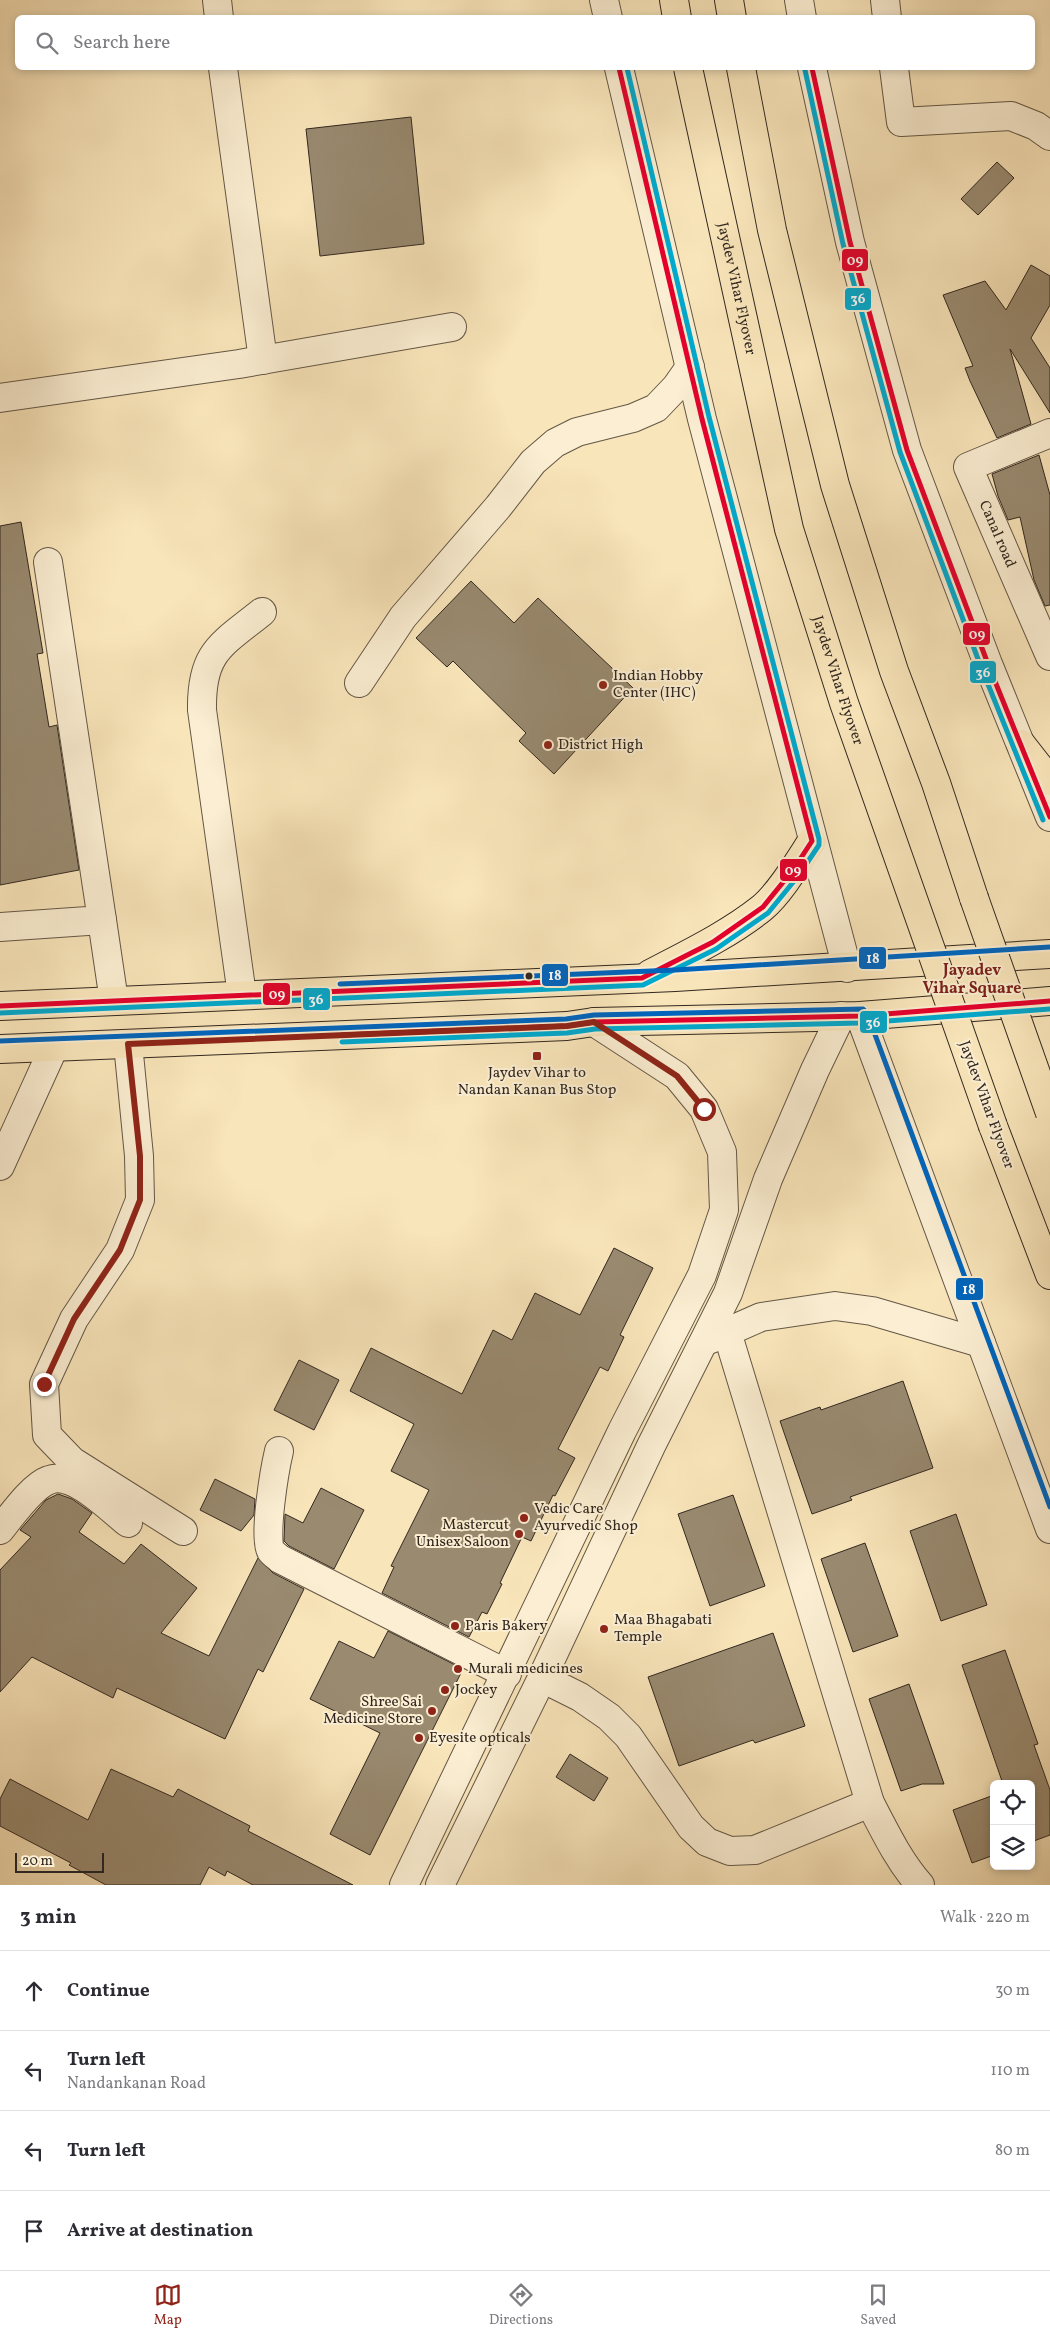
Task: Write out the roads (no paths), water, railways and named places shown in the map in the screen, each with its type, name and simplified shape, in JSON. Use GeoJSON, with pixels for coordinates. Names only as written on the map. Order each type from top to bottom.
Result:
{"type":"FeatureCollection","features":[{"type":"Feature","properties":{"kind":"main road"},"geometry":{"type":"LineString","coordinates":[[674,0],[677,15]]}},
{"type":"Feature","properties":{"kind":"main road"},"geometry":{"type":"LineString","coordinates":[[729,0],[732,15]]}},
{"type":"Feature","properties":{"kind":"main road","name":"Jaydev Vihar Flyover"},"geometry":{"type":"LineString","coordinates":[[688,70],[789,529],[844,703],[918,918],[993,1126],[1050,1275]]}},
{"type":"Feature","properties":{"kind":"main road"},"geometry":{"type":"LineString","coordinates":[[741,70],[772,230],[835,485],[894,671],[936,783],[1050,1113]]}},
{"type":"Feature","properties":{"kind":"main road"},"geometry":{"type":"LineString","coordinates":[[1020,744],[1050,781]]}},
{"type":"Feature","properties":{"kind":"main road"},"geometry":{"type":"LineString","coordinates":[[642,978],[712,942],[763,907],[812,841]]}},
{"type":"Feature","properties":{"kind":"main road"},"geometry":{"type":"LineString","coordinates":[[0,1006],[847,968],[1050,954]]}},
{"type":"Feature","properties":{"kind":"main road"},"geometry":{"type":"LineString","coordinates":[[0,1049],[567,1026],[594,1022],[851,1016],[1050,1001]]}},
{"type":"Feature","properties":{"kind":"street"},"geometry":{"type":"LineString","coordinates":[[217,0],[219,15]]}},
{"type":"Feature","properties":{"kind":"street"},"geometry":{"type":"LineString","coordinates":[[604,0],[607,15]]}},
{"type":"Feature","properties":{"kind":"street"},"geometry":{"type":"LineString","coordinates":[[799,0],[802,15]]}},
{"type":"Feature","properties":{"kind":"street"},"geometry":{"type":"LineString","coordinates":[[885,0],[887,15]]}},
{"type":"Feature","properties":{"kind":"street"},"geometry":{"type":"LineString","coordinates":[[223,70],[263,360]]}},
{"type":"Feature","properties":{"kind":"street"},"geometry":{"type":"LineString","coordinates":[[620,70],[690,367],[812,841],[847,968]]}},
{"type":"Feature","properties":{"kind":"street"},"geometry":{"type":"LineString","coordinates":[[812,70],[850,242],[907,450],[1050,817]]}},
{"type":"Feature","properties":{"kind":"street"},"geometry":{"type":"LineString","coordinates":[[894,70],[901,122],[1011,116],[1036,126],[1050,136]]}},
{"type":"Feature","properties":{"kind":"street"},"geometry":{"type":"LineString","coordinates":[[0,398],[263,360],[452,327]]}},
{"type":"Feature","properties":{"kind":"street"},"geometry":{"type":"LineString","coordinates":[[359,683],[403,616],[498,507],[533,462],[555,443],[576,432],[633,418],[656,408],[676,387],[690,367]]}},
{"type":"Feature","properties":{"kind":"street","name":"Canal road"},"geometry":{"type":"LineString","coordinates":[[1050,433],[968,467],[1050,656]]}},
{"type":"Feature","properties":{"kind":"street"},"geometry":{"type":"LineString","coordinates":[[48,562],[114,1001]]}},
{"type":"Feature","properties":{"kind":"street"},"geometry":{"type":"LineString","coordinates":[[242,995],[202,710],[202,686],[210,660],[222,644],[262,612]]}},
{"type":"Feature","properties":{"kind":"street"},"geometry":{"type":"LineString","coordinates":[[0,927],[102,920]]}},
{"type":"Feature","properties":{"kind":"street"},"geometry":{"type":"LineString","coordinates":[[440,1885],[542,1678],[651,1446],[715,1337],[768,1179],[791,1123],[851,1016]]}},
{"type":"Feature","properties":{"kind":"street"},"geometry":{"type":"LineString","coordinates":[[851,1016],[981,1343],[1050,1529]]}},
{"type":"Feature","properties":{"kind":"street"},"geometry":{"type":"LineString","coordinates":[[404,1885],[622,1432],[702,1275],[724,1210],[722,1152],[704,1109],[677,1076],[594,1022]]}},
{"type":"Feature","properties":{"kind":"street"},"geometry":{"type":"LineString","coordinates":[[128,1044],[140,1156],[140,1200],[120,1250],[74,1319],[44,1384],[47,1434],[72,1461],[183,1531]]}},
{"type":"Feature","properties":{"kind":"street"},"geometry":{"type":"LineString","coordinates":[[0,1166],[54,1047]]}},
{"type":"Feature","properties":{"kind":"street"},"geometry":{"type":"LineString","coordinates":[[715,1337],[760,1317],[835,1306],[872,1312],[981,1343]]}},
{"type":"Feature","properties":{"kind":"street"},"geometry":{"type":"LineString","coordinates":[[715,1337],[870,1803],[890,1842],[920,1885]]}},
{"type":"Feature","properties":{"kind":"street"},"geometry":{"type":"LineString","coordinates":[[279,1451],[272,1494],[269,1538],[271,1551],[280,1559],[507,1674]]}},
{"type":"Feature","properties":{"kind":"street"},"geometry":{"type":"LineString","coordinates":[[0,1530],[30,1494],[49,1480],[63,1478],[82,1486],[128,1524]]}},
{"type":"Feature","properties":{"kind":"street"},"geometry":{"type":"LineString","coordinates":[[542,1678],[580,1697],[609,1717],[628,1736],[692,1827],[707,1842],[722,1848],[730,1851],[755,1850],[870,1803]]}},
{"type":"Feature","properties":{"kind":"place","name":"Indian Hobby Center (IHC)"},"geometry":{"type":"Point","coordinates":[603,685]}},
{"type":"Feature","properties":{"kind":"place","name":"District High"},"geometry":{"type":"Point","coordinates":[548,745]}},
{"type":"Feature","properties":{"kind":"place","name":"Jaydev Vihar to Nandan Kanan Bus Stop"},"geometry":{"type":"Point","coordinates":[537,1056]}},
{"type":"Feature","properties":{"kind":"place","name":"Vedic Care Ayurvedic Shop"},"geometry":{"type":"Point","coordinates":[524,1518]}},
{"type":"Feature","properties":{"kind":"place","name":"Mastercut Unisex Saloon"},"geometry":{"type":"Point","coordinates":[519,1534]}},
{"type":"Feature","properties":{"kind":"place","name":"Paris Bakery"},"geometry":{"type":"Point","coordinates":[455,1626]}},
{"type":"Feature","properties":{"kind":"place","name":"Maa Bhagabati Temple"},"geometry":{"type":"Point","coordinates":[604,1629]}},
{"type":"Feature","properties":{"kind":"place","name":"Murali medicines"},"geometry":{"type":"Point","coordinates":[458,1669]}},
{"type":"Feature","properties":{"kind":"place","name":"Jockey"},"geometry":{"type":"Point","coordinates":[445,1690]}},
{"type":"Feature","properties":{"kind":"place","name":"Shree Sai Medicine Store"},"geometry":{"type":"Point","coordinates":[432,1711]}},
{"type":"Feature","properties":{"kind":"place","name":"Eyesite opticals"},"geometry":{"type":"Point","coordinates":[419,1738]}},
{"type":"Feature","properties":{"kind":"district","name":"Jayadev Vihar Square"},"geometry":{"type":"Point","coordinates":[972,980]}}]}
